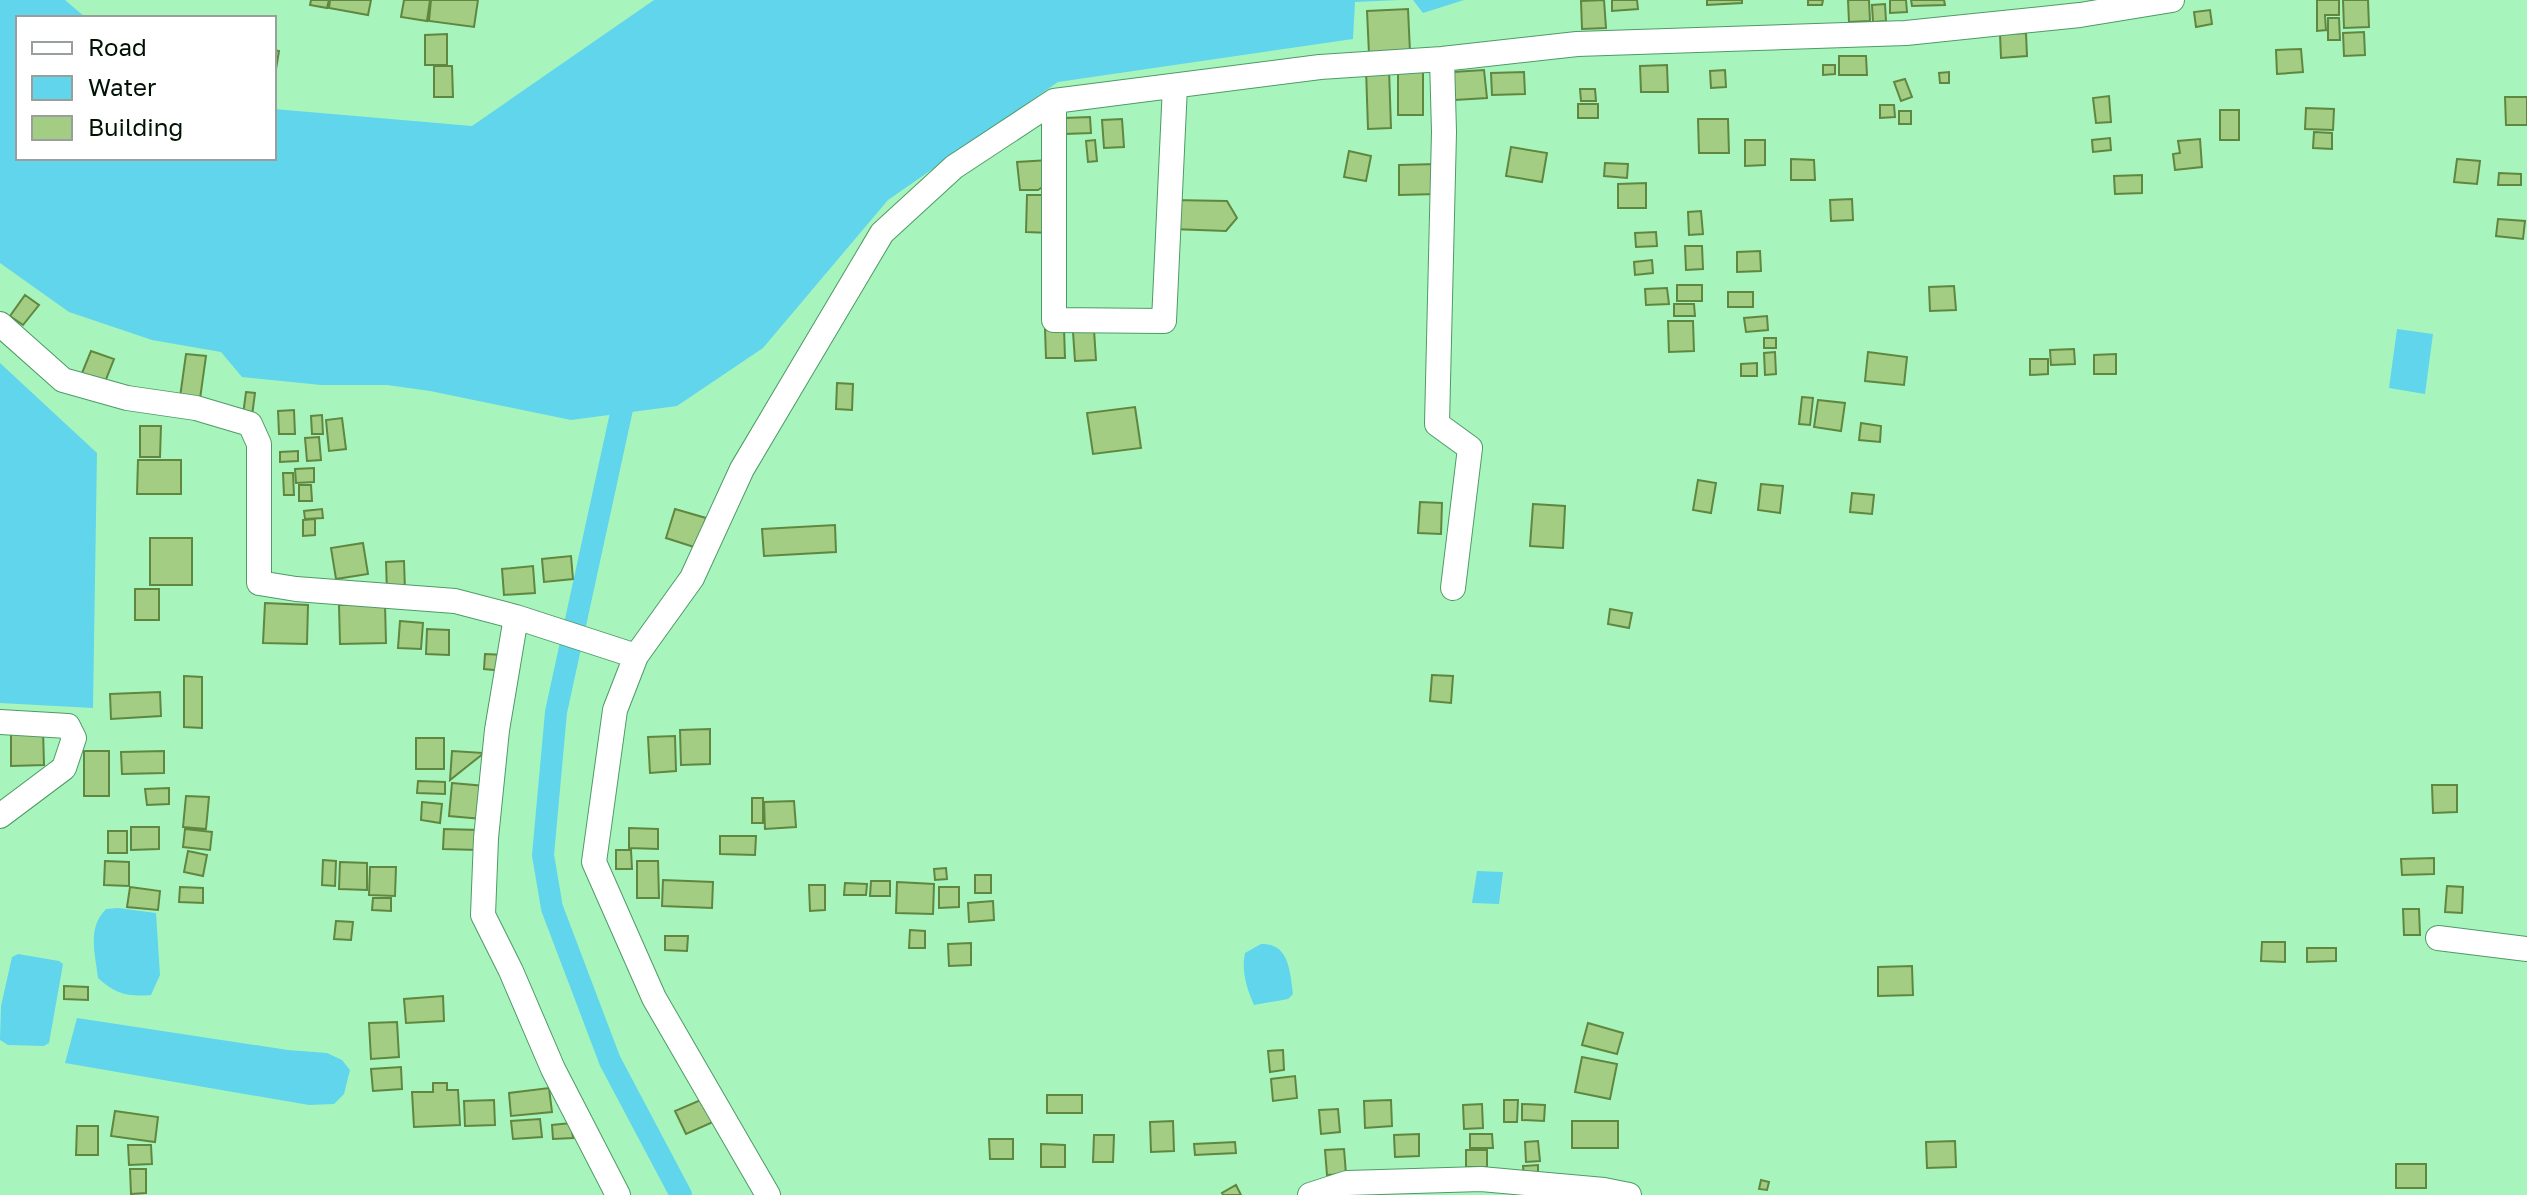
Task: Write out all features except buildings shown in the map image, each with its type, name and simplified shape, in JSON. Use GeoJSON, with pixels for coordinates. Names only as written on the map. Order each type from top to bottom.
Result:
{"type":"FeatureCollection","features":[{"type":"Feature","properties":{"kind":"street"},"geometry":{"type":"LineString","coordinates":[[768,1195],[654,998],[594,862],[615,710],[636,656],[692,578],[742,469],[882,233],[954,167],[1054,101],[1320,67],[1442,59],[1607,42],[1906,33],[2080,15],[2172,0]]}},
{"type":"Feature","properties":{"kind":"street"},"geometry":{"type":"LineString","coordinates":[[1442,59],[1444,132],[1437,424],[1470,448],[1453,588]]}},
{"type":"Feature","properties":{"kind":"street"},"geometry":{"type":"LineString","coordinates":[[1054,101],[1054,320],[1164,321],[1175,86]]}},
{"type":"Feature","properties":{"kind":"street"},"geometry":{"type":"LineString","coordinates":[[0,324],[63,380],[127,398],[196,408],[250,424],[259,444],[259,583],[296,589],[455,601],[516,617],[636,656]]}},
{"type":"Feature","properties":{"kind":"street"},"geometry":{"type":"LineString","coordinates":[[516,617],[497,730],[486,838],[483,915],[553,1069],[618,1195]]}},
{"type":"Feature","properties":{"kind":"street"},"geometry":{"type":"LineString","coordinates":[[0,722],[68,726],[74,738],[64,768],[0,816]]}},
{"type":"Feature","properties":{"kind":"street"},"geometry":{"type":"LineString","coordinates":[[2438,938],[2527,949]]}},
{"type":"Feature","properties":{"kind":"street"},"geometry":{"type":"LineString","coordinates":[[1310,1195],[1347,1183],[1481,1179],[1629,1195]]}},
{"type":"Feature","properties":{"kind":"water"},"geometry":{"type":"Polygon","coordinates":[[[0,0],[65,0],[84,16],[16,16],[16,160],[276,160],[276,109],[472,126],[654,0],[1400,0],[1355,2],[1353,39],[1058,82],[888,200],[763,348],[677,406],[571,420],[387,385],[321,385],[242,377],[221,352],[152,340],[69,312],[0,263],[0,0]]]}},
{"type":"Feature","properties":{"kind":"water"},"geometry":{"type":"Polygon","coordinates":[[[1413,0],[1464,0],[1423,13],[1413,0]]]}},
{"type":"Feature","properties":{"kind":"water"},"geometry":{"type":"Polygon","coordinates":[[[2397,329],[2433,334],[2425,394],[2389,388],[2397,329]]]}},
{"type":"Feature","properties":{"kind":"water"},"geometry":{"type":"Polygon","coordinates":[[[0,363],[97,453],[93,708],[0,703],[0,363]]]}},
{"type":"Feature","properties":{"kind":"water"},"geometry":{"type":"Polygon","coordinates":[[[1477,871],[1503,872],[1499,904],[1472,903],[1477,871]]]}},
{"type":"Feature","properties":{"kind":"water"},"geometry":{"type":"Polygon","coordinates":[[[106,909],[156,913],[160,975],[151,995],[122,993],[98,978],[94,941],[96,924],[106,909]]]}},
{"type":"Feature","properties":{"kind":"water"},"geometry":{"type":"Polygon","coordinates":[[[1261,944],[1270,945],[1283,953],[1293,994],[1288,999],[1254,1005],[1245,980],[1244,960],[1245,953],[1261,944]]]}},
{"type":"Feature","properties":{"kind":"water"},"geometry":{"type":"Polygon","coordinates":[[[18,954],[63,964],[49,1043],[44,1046],[8,1045],[0,1040],[1,1006],[12,957],[18,954]]]}},
{"type":"Feature","properties":{"kind":"water"},"geometry":{"type":"Polygon","coordinates":[[[77,1018],[288,1050],[327,1053],[342,1060],[350,1070],[344,1094],[334,1104],[309,1105],[65,1063],[77,1018]]]}},
{"type":"Feature","properties":{"kind":"waterway"},"geometry":{"type":"LineString","coordinates":[[627,386],[556,712],[543,855],[552,908],[610,1061],[681,1195]]}}]}
